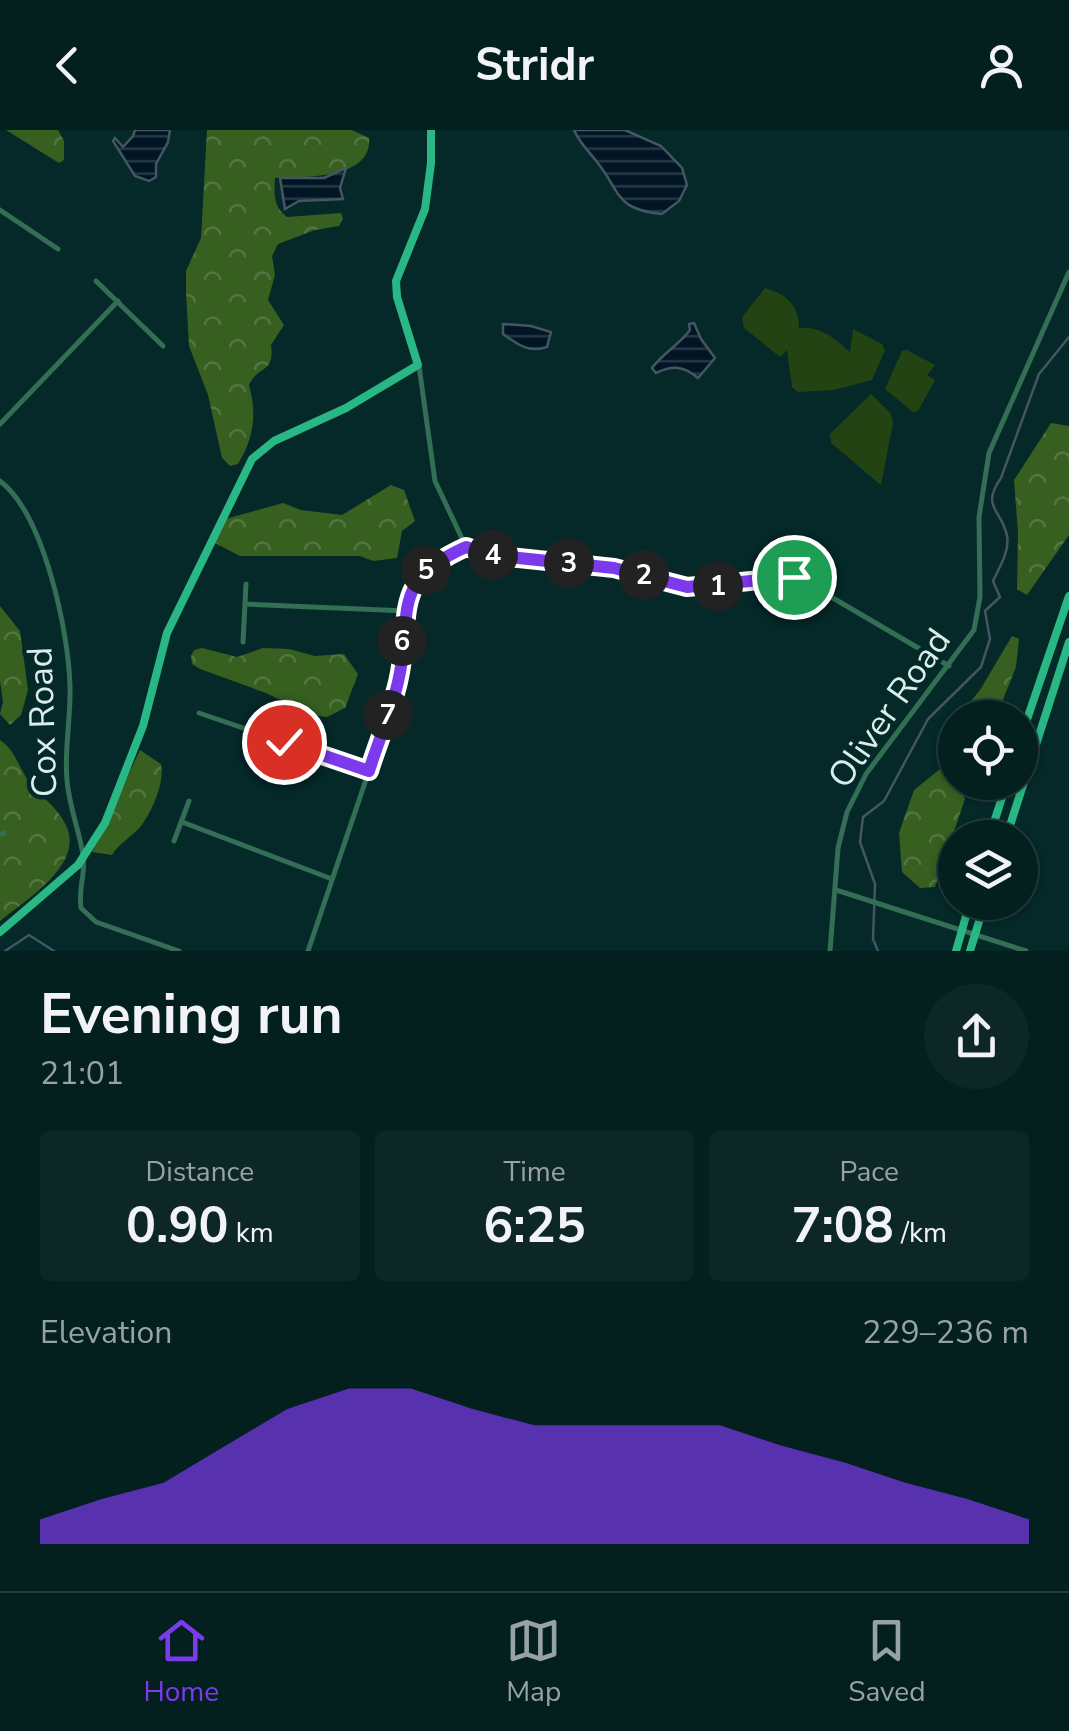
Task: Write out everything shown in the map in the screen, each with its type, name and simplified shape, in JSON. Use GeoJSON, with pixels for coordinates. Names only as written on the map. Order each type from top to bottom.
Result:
{"type":"FeatureCollection","features":[{"type":"Feature","properties":{"kind":"main road"},"geometry":{"type":"LineString","coordinates":[[0,932],[83,856],[105,823],[136,747],[165,638],[252,460],[274,441],[346,408],[418,365],[397,298],[396,281],[424,209],[431,164],[431,130]]}},
{"type":"Feature","properties":{"kind":"main road"},"geometry":{"type":"LineString","coordinates":[[1034,700],[1069,596]]}},
{"type":"Feature","properties":{"kind":"main road"},"geometry":{"type":"LineString","coordinates":[[1012,820],[1069,642]]}},
{"type":"Feature","properties":{"kind":"main road"},"geometry":{"type":"LineString","coordinates":[[956,951],[965,920]]}},
{"type":"Feature","properties":{"kind":"main road"},"geometry":{"type":"LineString","coordinates":[[970,951],[980,920]]}},
{"type":"Feature","properties":{"kind":"street"},"geometry":{"type":"LineString","coordinates":[[0,210],[58,249]]}},
{"type":"Feature","properties":{"kind":"street","name":"Oliver Road"},"geometry":{"type":"LineString","coordinates":[[830,951],[838,848],[856,789],[970,638],[979,615],[979,517],[988,453],[1069,272]]}},
{"type":"Feature","properties":{"kind":"street"},"geometry":{"type":"LineString","coordinates":[[96,281],[163,346]]}},
{"type":"Feature","properties":{"kind":"street"},"geometry":{"type":"LineString","coordinates":[[0,424],[118,301]]}},
{"type":"Feature","properties":{"kind":"street"},"geometry":{"type":"LineString","coordinates":[[418,365],[435,482],[466,547]]}},
{"type":"Feature","properties":{"kind":"street","name":"Cox Road"},"geometry":{"type":"LineString","coordinates":[[0,481],[11,488],[26,510],[60,611],[70,684],[66,776],[72,820],[83,856]]}},
{"type":"Feature","properties":{"kind":"street"},"geometry":{"type":"LineString","coordinates":[[308,951],[399,679],[406,611],[427,569],[444,556],[466,547],[490,555],[614,568],[687,587],[797,577],[949,666]]}},
{"type":"Feature","properties":{"kind":"street"},"geometry":{"type":"LineString","coordinates":[[243,642],[246,584]]}},
{"type":"Feature","properties":{"kind":"street"},"geometry":{"type":"LineString","coordinates":[[245,604],[406,611]]}},
{"type":"Feature","properties":{"kind":"street"},"geometry":{"type":"LineString","coordinates":[[199,713],[369,771]]}},
{"type":"Feature","properties":{"kind":"street"},"geometry":{"type":"LineString","coordinates":[[174,841],[189,801]]}},
{"type":"Feature","properties":{"kind":"street"},"geometry":{"type":"LineString","coordinates":[[182,822],[332,879]]}},
{"type":"Feature","properties":{"kind":"street"},"geometry":{"type":"LineString","coordinates":[[83,856],[83,912],[96,922],[179,951]]}},
{"type":"Feature","properties":{"kind":"street"},"geometry":{"type":"LineString","coordinates":[[836,890],[1026,951]]}},
{"type":"Feature","properties":{"kind":"green space"},"geometry":{"type":"Polygon","coordinates":[[[6,130],[58,130],[64,141],[64,160],[59,163],[6,130]]]}},
{"type":"Feature","properties":{"kind":"green space"},"geometry":{"type":"Polygon","coordinates":[[[207,130],[352,130],[369,138],[367,152],[348,169],[318,176],[275,178],[277,204],[287,217],[341,213],[343,219],[339,226],[278,244],[272,256],[275,275],[268,300],[284,325],[271,345],[271,361],[249,385],[253,406],[251,435],[238,464],[230,466],[222,458],[208,395],[189,346],[186,271],[201,238],[207,130]]]}},
{"type":"Feature","properties":{"kind":"green space"},"geometry":{"type":"Polygon","coordinates":[[[765,288],[790,302],[797,313],[799,328],[821,331],[850,352],[853,329],[882,344],[885,350],[872,380],[834,390],[798,392],[792,387],[787,350],[780,357],[744,328],[742,317],[765,288]]]}},
{"type":"Feature","properties":{"kind":"green space"},"geometry":{"type":"Polygon","coordinates":[[[902,351],[935,365],[927,375],[935,380],[918,411],[913,412],[885,389],[902,351]]]}},
{"type":"Feature","properties":{"kind":"green space"},"geometry":{"type":"Polygon","coordinates":[[[871,394],[891,414],[893,423],[881,485],[831,443],[830,434],[871,394]]]}},
{"type":"Feature","properties":{"kind":"green space"},"geometry":{"type":"Polygon","coordinates":[[[1051,423],[1069,426],[1069,535],[1027,595],[1017,589],[1014,480],[1051,423]]]}},
{"type":"Feature","properties":{"kind":"green space"},"geometry":{"type":"Polygon","coordinates":[[[391,485],[404,490],[415,521],[402,531],[397,558],[373,561],[360,556],[240,556],[211,541],[220,522],[229,518],[283,503],[301,510],[342,515],[391,485]]]}},
{"type":"Feature","properties":{"kind":"green space"},"geometry":{"type":"Polygon","coordinates":[[[0,606],[20,631],[28,690],[21,715],[10,725],[0,714],[0,606]]]}},
{"type":"Feature","properties":{"kind":"green space"},"geometry":{"type":"Polygon","coordinates":[[[1012,636],[1019,639],[1016,667],[1003,700],[972,700],[1012,636]]]}},
{"type":"Feature","properties":{"kind":"green space"},"geometry":{"type":"Polygon","coordinates":[[[202,648],[237,657],[263,648],[315,656],[344,654],[358,674],[345,708],[327,717],[313,715],[200,669],[192,664],[191,656],[194,650],[202,648]]]}},
{"type":"Feature","properties":{"kind":"green space"},"geometry":{"type":"Polygon","coordinates":[[[0,740],[31,784],[59,813],[70,840],[67,854],[50,880],[0,921],[0,740]]]}},
{"type":"Feature","properties":{"kind":"green space"},"geometry":{"type":"Polygon","coordinates":[[[140,750],[161,764],[153,805],[141,826],[112,855],[92,852],[140,750]]]}},
{"type":"Feature","properties":{"kind":"green space"},"geometry":{"type":"Polygon","coordinates":[[[938,771],[938,800],[965,800],[958,820],[938,820],[935,887],[920,888],[902,872],[899,833],[914,790],[938,771]]]}},
{"type":"Feature","properties":{"kind":"water"},"geometry":{"type":"Polygon","coordinates":[[[135,130],[170,130],[156,164],[156,177],[149,181],[135,176],[113,141],[115,138],[123,147],[135,130]]]}},
{"type":"Feature","properties":{"kind":"water"},"geometry":{"type":"Polygon","coordinates":[[[574,130],[625,130],[661,146],[682,168],[687,185],[679,201],[662,214],[627,204],[574,130]]]}},
{"type":"Feature","properties":{"kind":"water"},"geometry":{"type":"Polygon","coordinates":[[[346,168],[340,188],[343,199],[299,201],[285,209],[280,178],[324,178],[346,168]]]}},
{"type":"Feature","properties":{"kind":"water"},"geometry":{"type":"Polygon","coordinates":[[[694,323],[715,358],[698,378],[678,368],[656,373],[652,368],[694,323]]]}},
{"type":"Feature","properties":{"kind":"water"},"geometry":{"type":"Polygon","coordinates":[[[503,324],[551,332],[547,347],[519,345],[503,334],[503,324]]]}},
{"type":"Feature","properties":{"kind":"waterway"},"geometry":{"type":"LineString","coordinates":[[878,951],[873,939],[875,884],[860,842],[863,817],[884,801],[928,719],[981,667],[990,639],[985,611],[1000,597],[993,581],[1008,542],[992,496],[1039,374],[1069,337]]}},
{"type":"Feature","properties":{"kind":"waterway"},"geometry":{"type":"LineString","coordinates":[[5,951],[29,935],[54,951]]}},
{"type":"Feature","properties":{"kind":"route"},"geometry":{"type":"LineString","coordinates":[[284,742],[369,771],[399,679],[406,608],[427,569],[466,547],[490,555],[626,570],[687,587],[794,577]]}}]}
